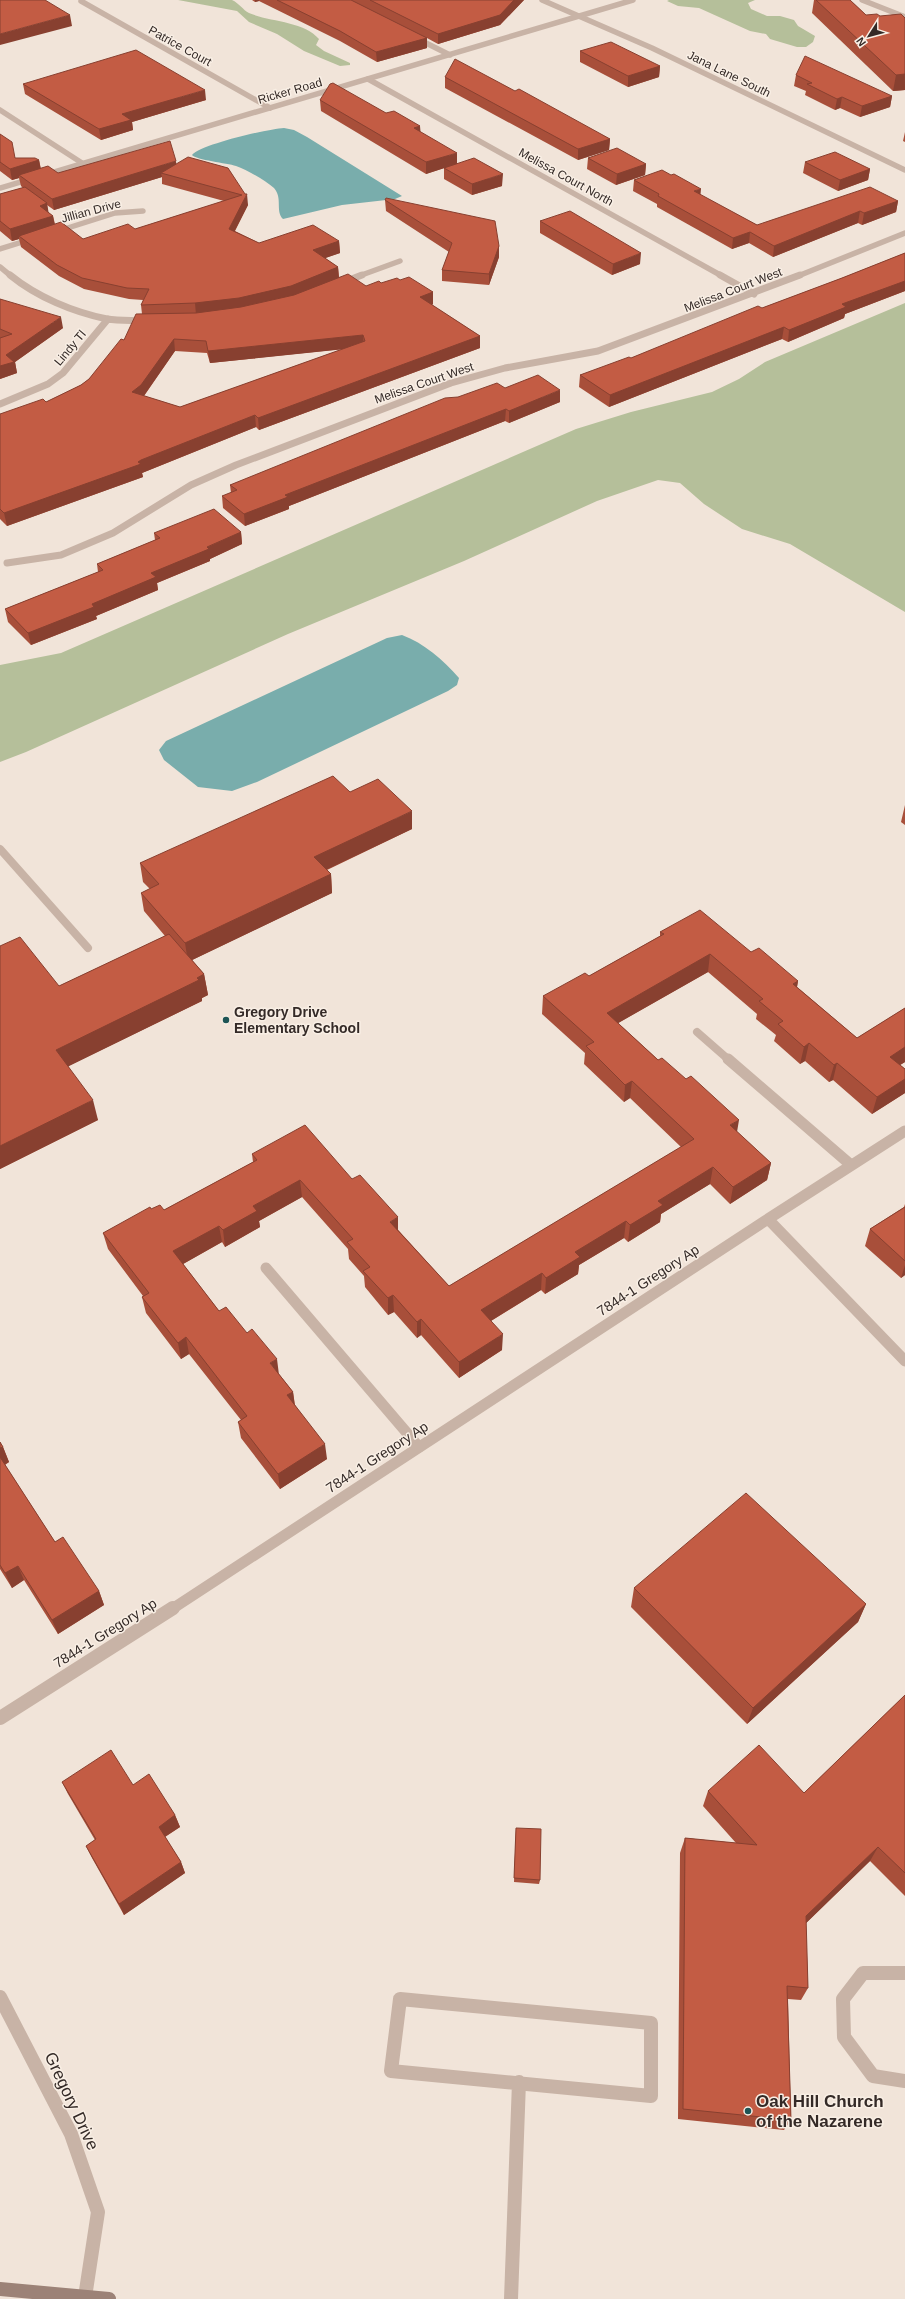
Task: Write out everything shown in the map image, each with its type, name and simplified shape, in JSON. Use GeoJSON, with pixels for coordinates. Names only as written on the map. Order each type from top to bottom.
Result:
{"type":"FeatureCollection","features":[{"type":"Feature","properties":{"kind":"main road"},"geometry":{"type":"LineString","coordinates":[[0,2289],[108,2299]]}},
{"type":"Feature","properties":{"kind":"street","name":"Jana Lane South"},"geometry":{"type":"LineString","coordinates":[[542,0],[652,48],[905,170]]}},
{"type":"Feature","properties":{"kind":"street","name":"Ricker Road"},"geometry":{"type":"LineString","coordinates":[[0,188],[633,0]]}},
{"type":"Feature","properties":{"kind":"street"},"geometry":{"type":"LineString","coordinates":[[862,0],[905,18]]}},
{"type":"Feature","properties":{"kind":"street","name":"Patrice Court"},"geometry":{"type":"LineString","coordinates":[[81,1],[270,108]]}},
{"type":"Feature","properties":{"kind":"street"},"geometry":{"type":"LineString","coordinates":[[408,34],[450,55]]}},
{"type":"Feature","properties":{"kind":"street","name":"Melissa Court North"},"geometry":{"type":"LineString","coordinates":[[368,79],[754,294]]}},
{"type":"Feature","properties":{"kind":"street"},"geometry":{"type":"LineString","coordinates":[[0,110],[82,163]]}},
{"type":"Feature","properties":{"kind":"street","name":"Jillian Drive"},"geometry":{"type":"LineString","coordinates":[[51,233],[115,214],[143,211]]}},
{"type":"Feature","properties":{"kind":"street","name":"Melissa Court West"},"geometry":{"type":"LineString","coordinates":[[6,563],[62,556],[114,533],[191,485],[236,465],[451,383],[505,368],[598,351],[754,294],[905,233]]}},
{"type":"Feature","properties":{"kind":"street"},"geometry":{"type":"LineString","coordinates":[[0,249],[37,238]]}},
{"type":"Feature","properties":{"kind":"street"},"geometry":{"type":"LineString","coordinates":[[335,286],[400,261]]}},
{"type":"Feature","properties":{"kind":"street"},"geometry":{"type":"LineString","coordinates":[[0,267],[27,289],[65,306],[108,319],[154,321]]}},
{"type":"Feature","properties":{"kind":"street","name":"Lindy Tl"},"geometry":{"type":"LineString","coordinates":[[0,404],[48,384],[64,373],[108,319]]}},
{"type":"Feature","properties":{"kind":"street"},"geometry":{"type":"LineString","coordinates":[[0,849],[88,948]]}},
{"type":"Feature","properties":{"kind":"street"},"geometry":{"type":"LineString","coordinates":[[697,1032],[851,1165]]}},
{"type":"Feature","properties":{"kind":"street","name":"7844-1 Gregory Ap"},"geometry":{"type":"LineString","coordinates":[[0,1718],[905,1131]]}},
{"type":"Feature","properties":{"kind":"street"},"geometry":{"type":"LineString","coordinates":[[768,1219],[905,1361]]}},
{"type":"Feature","properties":{"kind":"street"},"geometry":{"type":"LineString","coordinates":[[266,1268],[420,1447]]}},
{"type":"Feature","properties":{"kind":"street"},"geometry":{"type":"LineString","coordinates":[[905,1973],[863,1972],[843,1999],[844,2037],[873,2076],[905,2082]]}},
{"type":"Feature","properties":{"kind":"street","name":"Gregory Drive"},"geometry":{"type":"LineString","coordinates":[[0,1997],[71,2134],[98,2212],[85,2297]]}},
{"type":"Feature","properties":{"kind":"street"},"geometry":{"type":"LineString","coordinates":[[400,1999],[651,2023],[651,2096],[519,2082],[391,2071],[400,1999]]}},
{"type":"Feature","properties":{"kind":"street"},"geometry":{"type":"LineString","coordinates":[[511,2299],[519,2082]]}},
{"type":"Feature","properties":{"kind":"green space"},"geometry":{"type":"Polygon","coordinates":[[[178,0],[232,0],[249,13],[296,25],[313,33],[319,39],[316,45],[324,51],[350,63],[350,65],[340,66],[304,51],[277,34],[249,22],[237,11],[178,0]]]}},
{"type":"Feature","properties":{"kind":"green space"},"geometry":{"type":"Polygon","coordinates":[[[755,0],[748,3],[751,9],[767,16],[780,16],[794,20],[798,26],[815,36],[813,42],[806,47],[797,47],[770,39],[766,34],[750,31],[699,8],[678,6],[667,1],[755,0]]]}},
{"type":"Feature","properties":{"kind":"green space"},"geometry":{"type":"Polygon","coordinates":[[[905,303],[905,612],[790,544],[742,529],[704,504],[680,483],[658,480],[597,501],[464,561],[288,634],[26,752],[0,762],[0,665],[61,653],[576,429],[631,412],[712,392],[739,379],[765,362],[905,303]]]}},
{"type":"Feature","properties":{"kind":"water"},"geometry":{"type":"Polygon","coordinates":[[[284,128],[294,130],[307,137],[402,196],[395,199],[342,205],[283,219],[279,212],[277,192],[266,182],[236,166],[195,157],[192,155],[208,146],[221,142],[250,134],[284,128]]]}},
{"type":"Feature","properties":{"kind":"water"},"geometry":{"type":"Polygon","coordinates":[[[402,635],[425,647],[440,659],[459,678],[457,685],[448,691],[257,782],[232,791],[198,787],[164,760],[159,750],[166,741],[387,638],[402,635]]]}},
{"type":"Feature","properties":{"kind":"building"},"geometry":{"type":"Polygon","coordinates":[[[0,0],[45,0],[70,15],[0,34],[0,0]]]}},
{"type":"Feature","properties":{"kind":"building"},"geometry":{"type":"Polygon","coordinates":[[[277,0],[351,0],[427,38],[376,52],[340,31],[277,0]]]}},
{"type":"Feature","properties":{"kind":"building"},"geometry":{"type":"Polygon","coordinates":[[[370,0],[514,0],[500,15],[438,34],[370,0]]]}},
{"type":"Feature","properties":{"kind":"building"},"geometry":{"type":"Polygon","coordinates":[[[816,0],[850,0],[866,15],[877,14],[880,16],[901,14],[905,18],[905,74],[896,75],[816,0]]]}},
{"type":"Feature","properties":{"kind":"building"},"geometry":{"type":"Polygon","coordinates":[[[611,42],[660,66],[628,76],[580,51],[611,42]]]}},
{"type":"Feature","properties":{"kind":"building"},"geometry":{"type":"Polygon","coordinates":[[[136,50],[205,90],[122,114],[131,120],[99,129],[23,84],[136,50]]]}},
{"type":"Feature","properties":{"kind":"building"},"geometry":{"type":"Polygon","coordinates":[[[805,56],[892,96],[862,106],[842,97],[837,99],[807,84],[812,83],[796,75],[805,56]]]}},
{"type":"Feature","properties":{"kind":"building"},"geometry":{"type":"Polygon","coordinates":[[[455,59],[515,91],[519,89],[610,139],[578,149],[445,77],[455,59]]]}},
{"type":"Feature","properties":{"kind":"building"},"geometry":{"type":"Polygon","coordinates":[[[333,83],[386,113],[394,111],[420,126],[414,128],[457,153],[426,162],[320,100],[330,84],[333,83]]]}},
{"type":"Feature","properties":{"kind":"building"},"geometry":{"type":"Polygon","coordinates":[[[0,134],[12,142],[15,158],[35,158],[39,160],[10,169],[0,162],[0,134]]]}},
{"type":"Feature","properties":{"kind":"building"},"geometry":{"type":"Polygon","coordinates":[[[170,141],[176,161],[52,199],[19,175],[48,166],[58,173],[170,141]]]}},
{"type":"Feature","properties":{"kind":"building"},"geometry":{"type":"Polygon","coordinates":[[[617,148],[646,164],[617,174],[588,158],[617,148]]]}},
{"type":"Feature","properties":{"kind":"building"},"geometry":{"type":"Polygon","coordinates":[[[835,152],[870,169],[840,180],[805,162],[835,152]]]}},
{"type":"Feature","properties":{"kind":"building"},"geometry":{"type":"Polygon","coordinates":[[[188,157],[228,168],[245,194],[247,194],[229,229],[259,243],[313,225],[339,241],[313,250],[338,267],[291,286],[239,298],[195,303],[141,305],[149,289],[127,288],[82,278],[57,265],[19,236],[61,222],[83,239],[128,224],[135,229],[242,195],[161,173],[188,157]]]}},
{"type":"Feature","properties":{"kind":"building"},"geometry":{"type":"Polygon","coordinates":[[[474,158],[503,174],[472,184],[444,168],[474,158]]]}},
{"type":"Feature","properties":{"kind":"building"},"geometry":{"type":"Polygon","coordinates":[[[662,170],[671,175],[674,174],[701,189],[694,191],[757,225],[870,187],[898,201],[864,213],[860,211],[774,246],[750,232],[733,238],[658,196],[659,194],[634,180],[662,170]]]}},
{"type":"Feature","properties":{"kind":"building"},"geometry":{"type":"Polygon","coordinates":[[[25,187],[47,203],[40,206],[53,216],[10,229],[0,221],[0,194],[25,187]]]}},
{"type":"Feature","properties":{"kind":"building"},"geometry":{"type":"Polygon","coordinates":[[[386,198],[495,221],[499,246],[489,274],[442,270],[452,243],[385,200],[386,198]]]}},
{"type":"Feature","properties":{"kind":"building"},"geometry":{"type":"Polygon","coordinates":[[[570,211],[641,253],[613,264],[540,221],[570,211]]]}},
{"type":"Feature","properties":{"kind":"building"},"geometry":{"type":"Polygon","coordinates":[[[905,253],[905,281],[842,304],[846,307],[789,330],[784,327],[610,395],[580,375],[629,357],[631,358],[758,306],[762,308],[905,253]]]}},
{"type":"Feature","properties":{"kind":"building"},"geometry":{"type":"Polygon","coordinates":[[[348,274],[366,286],[379,281],[381,283],[397,278],[400,280],[409,277],[433,292],[420,297],[480,336],[258,418],[255,415],[141,460],[138,462],[141,464],[4,513],[0,509],[0,414],[43,399],[46,402],[81,385],[89,379],[121,339],[124,340],[136,314],[196,313],[241,307],[294,295],[348,274]],[[363,335],[208,351],[206,341],[174,339],[141,385],[132,392],[180,407],[365,341],[363,335]]]}},
{"type":"Feature","properties":{"kind":"building"},"geometry":{"type":"Polygon","coordinates":[[[0,299],[61,317],[6,355],[14,362],[0,366],[0,338],[12,334],[0,329],[0,299]]]}},
{"type":"Feature","properties":{"kind":"building"},"geometry":{"type":"Polygon","coordinates":[[[538,375],[560,390],[509,411],[506,409],[285,495],[288,497],[244,514],[222,496],[237,490],[230,485],[445,398],[458,397],[497,383],[505,388],[538,375]]]}},
{"type":"Feature","properties":{"kind":"building"},"geometry":{"type":"Polygon","coordinates":[[[214,509],[241,532],[207,547],[209,549],[151,573],[156,577],[92,604],[94,607],[28,633],[5,609],[103,570],[97,564],[160,538],[154,533],[214,509]]]}},
{"type":"Feature","properties":{"kind":"building"},"geometry":{"type":"Polygon","coordinates":[[[333,776],[350,792],[378,779],[412,811],[314,857],[331,874],[185,943],[141,893],[159,884],[140,863],[333,776]]]}},
{"type":"Feature","properties":{"kind":"building"},"geometry":{"type":"Polygon","coordinates":[[[700,910],[751,952],[759,948],[798,981],[793,984],[857,1038],[905,1008],[905,1047],[890,1057],[905,1069],[905,1079],[877,1097],[837,1063],[834,1065],[809,1043],[804,1047],[778,1024],[783,1021],[759,1001],[763,999],[710,954],[607,1013],[658,1060],[662,1058],[686,1079],[691,1076],[739,1120],[730,1125],[771,1163],[733,1187],[713,1167],[658,1201],[663,1205],[630,1225],[626,1221],[575,1252],[580,1257],[546,1278],[542,1273],[481,1310],[503,1334],[459,1362],[421,1319],[417,1322],[393,1295],[388,1298],[363,1271],[370,1267],[347,1242],[353,1239],[300,1180],[253,1206],[257,1211],[223,1230],[219,1226],[173,1251],[219,1311],[226,1307],[247,1333],[252,1329],[277,1359],[270,1363],[293,1392],[287,1395],[325,1444],[278,1474],[238,1422],[247,1416],[186,1337],[178,1343],[142,1297],[149,1293],[103,1233],[150,1207],[151,1209],[160,1205],[164,1210],[257,1160],[252,1154],[305,1125],[352,1179],[360,1175],[398,1217],[390,1222],[449,1286],[694,1139],[632,1081],[625,1085],[586,1046],[594,1042],[543,996],[585,973],[589,976],[664,934],[660,932],[700,910]]]}},
{"type":"Feature","properties":{"kind":"building"},"geometry":{"type":"Polygon","coordinates":[[[169,934],[204,974],[197,978],[199,980],[56,1050],[93,1100],[0,1146],[0,946],[20,937],[59,986],[169,934]]]}},
{"type":"Feature","properties":{"kind":"building"},"geometry":{"type":"Polygon","coordinates":[[[905,1207],[905,1261],[870,1229],[905,1207]]]}},
{"type":"Feature","properties":{"kind":"building"},"geometry":{"type":"Polygon","coordinates":[[[0,1457],[55,1542],[63,1537],[99,1591],[52,1620],[18,1566],[5,1573],[0,1565],[0,1457]]]}},
{"type":"Feature","properties":{"kind":"building"},"geometry":{"type":"Polygon","coordinates":[[[746,1493],[866,1604],[753,1708],[634,1588],[746,1493]]]}},
{"type":"Feature","properties":{"kind":"building"},"geometry":{"type":"Polygon","coordinates":[[[905,1695],[905,1873],[878,1847],[806,1916],[808,1988],[787,1986],[791,2120],[683,2109],[685,1838],[757,1845],[708,1791],[759,1745],[804,1793],[905,1695]]]}},
{"type":"Feature","properties":{"kind":"building"},"geometry":{"type":"Polygon","coordinates":[[[111,1750],[133,1785],[149,1774],[175,1815],[159,1827],[181,1862],[119,1904],[86,1846],[96,1839],[62,1782],[111,1750]]]}},
{"type":"Feature","properties":{"kind":"building"},"geometry":{"type":"Polygon","coordinates":[[[516,1828],[541,1829],[540,1880],[514,1878],[516,1828]]]}},
{"type":"Feature","properties":{"kind":"place","name":"Gregory Drive Elementary School"},"geometry":{"type":"Point","coordinates":[226,1020]}},
{"type":"Feature","properties":{"kind":"place","name":"Oak Hill Church of the Nazarene"},"geometry":{"type":"Point","coordinates":[748,2111]}}]}
